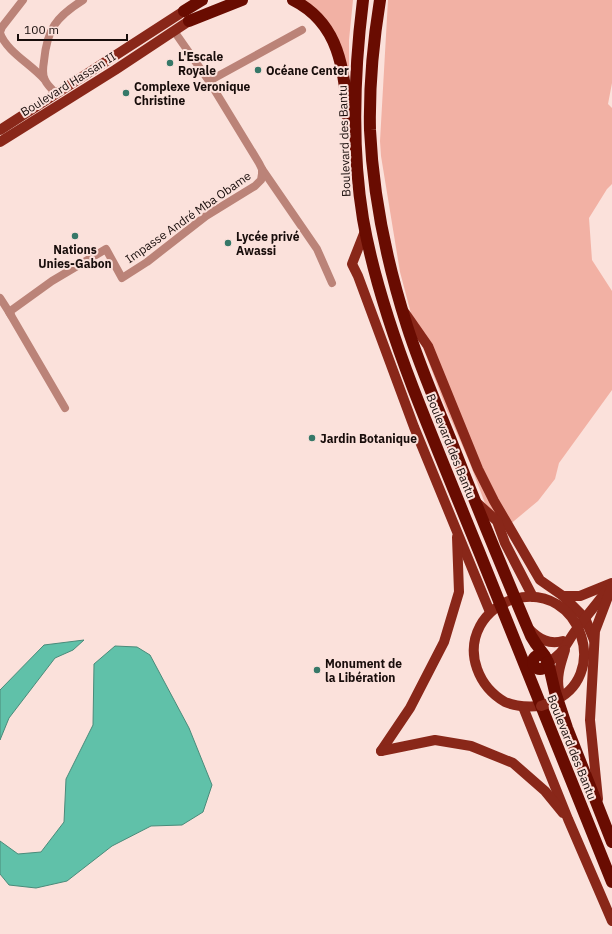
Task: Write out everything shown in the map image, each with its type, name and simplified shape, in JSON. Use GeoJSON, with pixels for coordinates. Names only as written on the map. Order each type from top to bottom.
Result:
{"type":"FeatureCollection","features":[{"type":"Feature","properties":{"kind":"highway"},"geometry":{"type":"LineString","coordinates":[[187,16],[199,0]]}},
{"type":"Feature","properties":{"kind":"highway"},"geometry":{"type":"LineString","coordinates":[[187,16],[202,0]]}},
{"type":"Feature","properties":{"kind":"highway"},"geometry":{"type":"LineString","coordinates":[[187,16],[220,0]]}},
{"type":"Feature","properties":{"kind":"highway"},"geometry":{"type":"LineString","coordinates":[[187,16],[242,0]]}},
{"type":"Feature","properties":{"kind":"highway"},"geometry":{"type":"LineString","coordinates":[[293,0],[310,11],[322,24],[338,51],[342,66],[346,97],[353,182],[356,201],[363,217]]}},
{"type":"Feature","properties":{"kind":"highway","name":"Boulevard des Bantu"},"geometry":{"type":"LineString","coordinates":[[363,0],[357,51],[355,101],[357,165],[365,231],[380,295],[427,423],[478,549],[498,607],[535,692],[549,703],[567,728],[612,842]]}},
{"type":"Feature","properties":{"kind":"highway","name":"Boulevard des Bantu"},"geometry":{"type":"LineString","coordinates":[[380,0],[372,72],[370,104],[371,142],[383,232],[393,280],[426,380],[474,500],[528,627],[536,644],[546,659],[549,703],[585,815],[612,882]]}},
{"type":"Feature","properties":{"kind":"highway"},"geometry":{"type":"LineString","coordinates":[[498,607],[533,665],[539,688],[584,807],[585,815]]}},
{"type":"Feature","properties":{"kind":"highway"},"geometry":{"type":"LineString","coordinates":[[533,665],[534,658],[538,655],[546,659]]}},
{"type":"Feature","properties":{"kind":"main road","name":"Boulevard Hassan II"},"geometry":{"type":"LineString","coordinates":[[0,142],[174,31],[187,16]]}},
{"type":"Feature","properties":{"kind":"main road","name":"Boulevard Hassan II"},"geometry":{"type":"LineString","coordinates":[[0,130],[56,94],[187,16]]}},
{"type":"Feature","properties":{"kind":"main road"},"geometry":{"type":"LineString","coordinates":[[365,231],[352,264],[358,276],[414,427],[457,531],[498,607]]}},
{"type":"Feature","properties":{"kind":"main road"},"geometry":{"type":"LineString","coordinates":[[401,307],[428,346],[478,469],[494,501],[540,580],[563,596],[585,618],[595,642]]}},
{"type":"Feature","properties":{"kind":"main road"},"geometry":{"type":"LineString","coordinates":[[474,500],[497,521],[505,543],[533,597]]}},
{"type":"Feature","properties":{"kind":"main road"},"geometry":{"type":"LineString","coordinates":[[457,531],[459,592],[444,642],[410,708],[381,751],[435,740],[471,746],[512,763],[544,791],[568,820]]}},
{"type":"Feature","properties":{"kind":"main road"},"geometry":{"type":"LineString","coordinates":[[563,596],[580,596],[612,584]]}},
{"type":"Feature","properties":{"kind":"main road"},"geometry":{"type":"LineString","coordinates":[[546,659],[565,644],[612,584]]}},
{"type":"Feature","properties":{"kind":"main road"},"geometry":{"type":"LineString","coordinates":[[599,810],[590,720],[595,631],[612,584]]}},
{"type":"Feature","properties":{"kind":"main road"},"geometry":{"type":"LineString","coordinates":[[524,596],[533,597],[543,598],[560,606],[574,619],[576,629],[582,636],[585,655],[581,674],[571,688],[549,703],[523,707],[506,702],[491,692],[480,678],[476,667],[474,643],[480,626],[498,607],[515,598],[524,596]]}},
{"type":"Feature","properties":{"kind":"main road"},"geometry":{"type":"LineString","coordinates":[[528,627],[544,641],[565,644]]}},
{"type":"Feature","properties":{"kind":"main road"},"geometry":{"type":"LineString","coordinates":[[565,644],[558,678],[567,728]]}},
{"type":"Feature","properties":{"kind":"main road"},"geometry":{"type":"LineString","coordinates":[[523,707],[568,820],[612,921]]}},
{"type":"Feature","properties":{"kind":"street"},"geometry":{"type":"LineString","coordinates":[[23,0],[2,27],[0,35],[19,56],[37,70],[56,94]]}},
{"type":"Feature","properties":{"kind":"street"},"geometry":{"type":"LineString","coordinates":[[44,79],[46,46],[51,32],[62,14],[83,0]]}},
{"type":"Feature","properties":{"kind":"street"},"geometry":{"type":"LineString","coordinates":[[210,81],[302,30]]}},
{"type":"Feature","properties":{"kind":"street","name":"Impasse André Mba Obame"},"geometry":{"type":"LineString","coordinates":[[10,313],[52,281],[106,249],[122,278],[147,262],[206,216],[256,186],[261,180],[262,169],[247,142],[210,81],[174,31]]}},
{"type":"Feature","properties":{"kind":"street"},"geometry":{"type":"LineString","coordinates":[[262,169],[317,249],[332,283]]}},
{"type":"Feature","properties":{"kind":"street"},"geometry":{"type":"LineString","coordinates":[[0,298],[65,408]]}},
{"type":"Feature","properties":{"kind":"shaded area"},"geometry":{"type":"Polygon","coordinates":[[[303,0],[353,0],[349,40],[349,78],[303,0]]]}},
{"type":"Feature","properties":{"kind":"shaded area"},"geometry":{"type":"Polygon","coordinates":[[[388,0],[612,0],[612,83],[608,104],[612,108],[612,184],[607,189],[589,218],[592,260],[612,291],[612,390],[559,463],[555,479],[538,501],[497,535],[413,321],[400,272],[381,156],[380,141],[388,0]]]}},
{"type":"Feature","properties":{"kind":"shaded area"},"geometry":{"type":"Polygon","coordinates":[[[84,640],[73,650],[55,658],[9,718],[0,740],[0,690],[44,645],[84,640]]]}},
{"type":"Feature","properties":{"kind":"shaded area"},"geometry":{"type":"Polygon","coordinates":[[[115,646],[137,647],[150,655],[189,728],[212,785],[203,812],[182,825],[151,826],[112,846],[67,881],[36,888],[9,885],[0,874],[0,841],[18,854],[41,852],[64,822],[66,779],[93,725],[94,664],[115,646]]]}},
{"type":"Feature","properties":{"kind":"place","name":"L'Escale Royale"},"geometry":{"type":"Point","coordinates":[170,63]}},
{"type":"Feature","properties":{"kind":"place","name":"Océane Center"},"geometry":{"type":"Point","coordinates":[258,70]}},
{"type":"Feature","properties":{"kind":"place","name":"Complexe Veronique Christine"},"geometry":{"type":"Point","coordinates":[126,93]}},
{"type":"Feature","properties":{"kind":"place","name":"Nations Unies-Gabon"},"geometry":{"type":"Point","coordinates":[75,236]}},
{"type":"Feature","properties":{"kind":"place","name":"Lycée privé Awassi"},"geometry":{"type":"Point","coordinates":[228,243]}},
{"type":"Feature","properties":{"kind":"place","name":"Jardin Botanique"},"geometry":{"type":"Point","coordinates":[312,438]}},
{"type":"Feature","properties":{"kind":"place","name":"Monument de la Libération"},"geometry":{"type":"Point","coordinates":[317,670]}}]}
